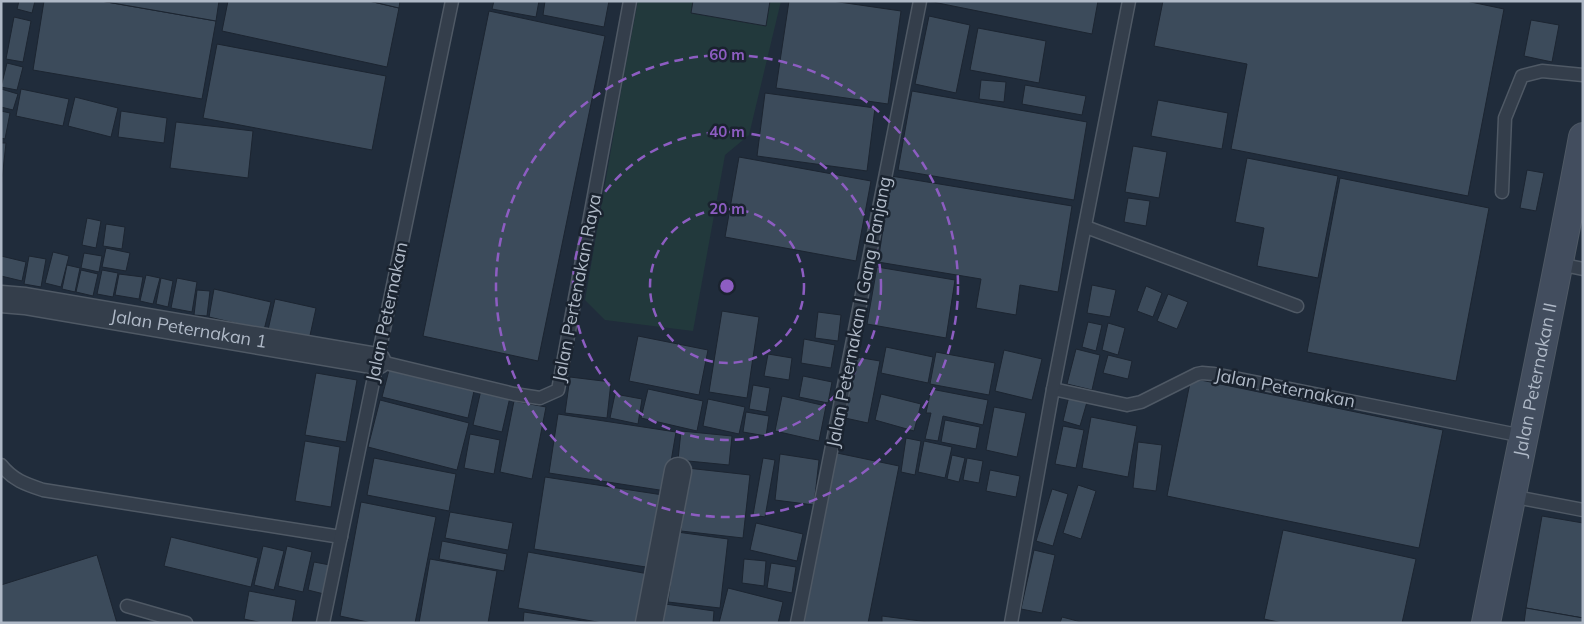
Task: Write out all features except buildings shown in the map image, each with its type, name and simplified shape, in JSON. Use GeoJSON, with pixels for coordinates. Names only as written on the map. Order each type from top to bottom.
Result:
{"type":"FeatureCollection","features":[{"type":"Feature","properties":{"kind":"street","name":"Jalan Peternakan II"},"geometry":{"type":"LineString","coordinates":[[1486,623],[1523,436],[1571,266],[1583,137]]}},
{"type":"Feature","properties":{"kind":"street","name":"Jalan Peternakan 1"},"geometry":{"type":"LineString","coordinates":[[1,299],[25,301],[377,361]]}},
{"type":"Feature","properties":{"kind":"street"},"geometry":{"type":"LineString","coordinates":[[649,623],[678,471]]}},
{"type":"Feature","properties":{"kind":"lane","name":"Jalan Peternakan"},"geometry":{"type":"LineString","coordinates":[[324,623],[452,1]]}},
{"type":"Feature","properties":{"kind":"lane","name":"Jalan Pertenakan Raya"},"geometry":{"type":"LineString","coordinates":[[377,361],[514,394],[540,398],[558,390],[630,1]]}},
{"type":"Feature","properties":{"kind":"lane","name":"Jalan Peternakan I Gang Panjang"},"geometry":{"type":"LineString","coordinates":[[797,623],[920,1]]}},
{"type":"Feature","properties":{"kind":"lane"},"geometry":{"type":"LineString","coordinates":[[1011,623],[1053,389],[1129,1]]}},
{"type":"Feature","properties":{"kind":"lane"},"geometry":{"type":"LineString","coordinates":[[1502,192],[1505,118],[1522,76],[1542,70],[1583,75]]}},
{"type":"Feature","properties":{"kind":"lane"},"geometry":{"type":"LineString","coordinates":[[1086,227],[1297,306]]}},
{"type":"Feature","properties":{"kind":"lane","name":"Jalan Peternakan"},"geometry":{"type":"LineString","coordinates":[[1053,389],[1127,404],[1141,402],[1202,372],[1523,436]]}},
{"type":"Feature","properties":{"kind":"lane"},"geometry":{"type":"LineString","coordinates":[[1,465],[8,475],[27,485],[43,490],[341,537]]}},
{"type":"Feature","properties":{"kind":"lane"},"geometry":{"type":"LineString","coordinates":[[1512,496],[1583,510]]}},
{"type":"Feature","properties":{"kind":"lane"},"geometry":{"type":"LineString","coordinates":[[127,606],[186,623]]}},
{"type":"Feature","properties":{"kind":"green space"},"geometry":{"type":"Polygon","coordinates":[[[638,1],[781,1],[749,135],[725,155],[693,331],[605,320],[585,300],[638,1]]]}}]}
